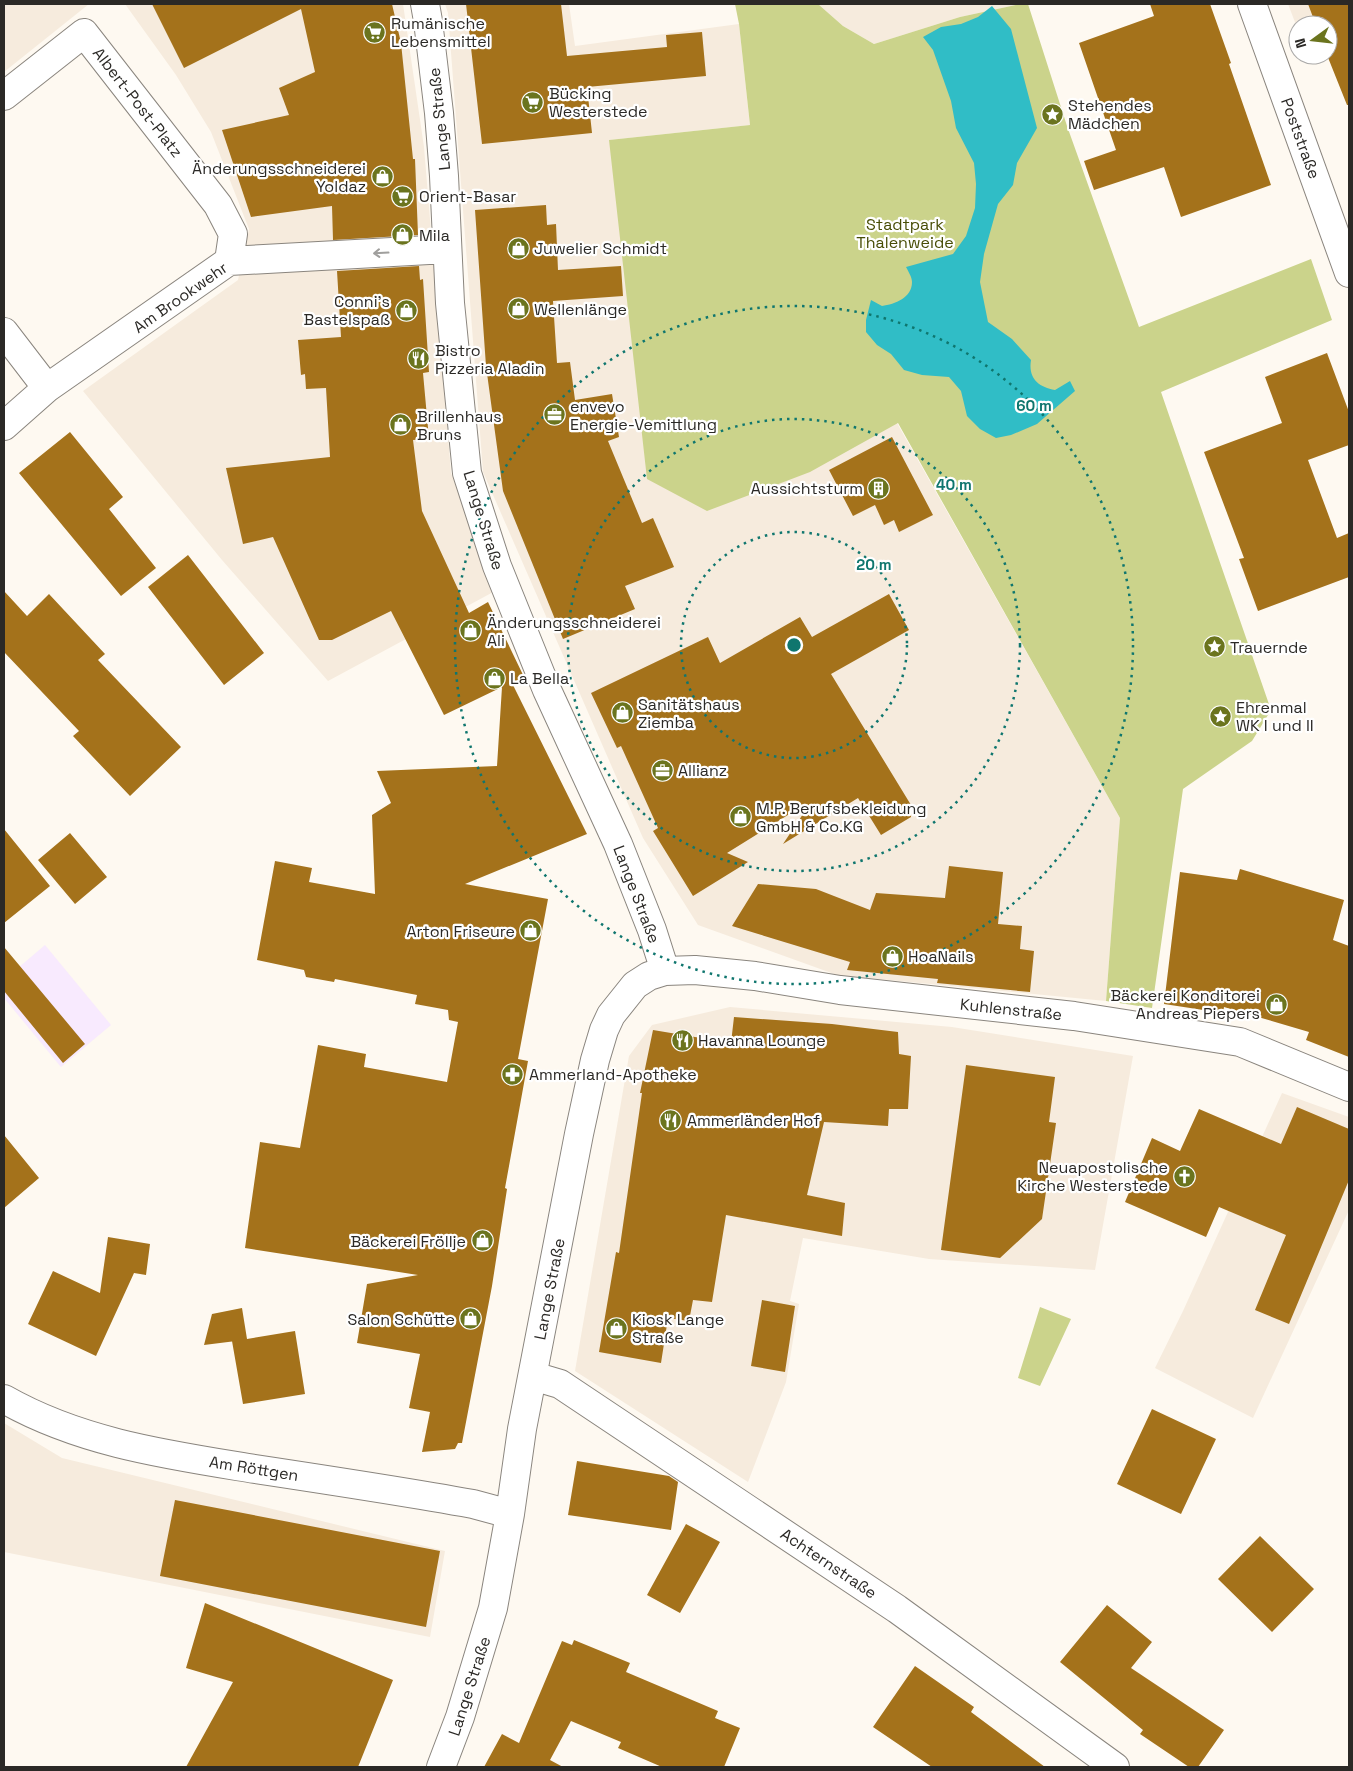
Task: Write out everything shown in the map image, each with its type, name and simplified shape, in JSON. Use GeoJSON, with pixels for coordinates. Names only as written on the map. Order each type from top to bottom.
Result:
{"type":"FeatureCollection","features":[{"type":"Feature","properties":{"kind":"street","name":"Lange Straße"},"geometry":{"type":"LineString","coordinates":[[424,4],[428,21],[440,122],[455,357],[467,473],[497,566],[547,690],[618,844],[652,930],[665,971],[649,976],[635,985],[611,1015],[604,1030],[595,1060],[522,1429],[510,1514],[493,1608],[460,1717],[442,1767]]}},
{"type":"Feature","properties":{"kind":"street","name":"Poststraße"},"geometry":{"type":"LineString","coordinates":[[1252,4],[1349,273]]}},
{"type":"Feature","properties":{"kind":"street","name":"Albert-Post-Platz"},"geometry":{"type":"LineString","coordinates":[[4,96],[84,33],[218,205],[233,234],[229,262]]}},
{"type":"Feature","properties":{"kind":"street","name":"Am Brookwehr"},"geometry":{"type":"LineString","coordinates":[[4,426],[47,388],[229,262],[447,250]]}},
{"type":"Feature","properties":{"kind":"street"},"geometry":{"type":"LineString","coordinates":[[4,332],[47,388]]}},
{"type":"Feature","properties":{"kind":"street","name":"Kuhlenstraße"},"geometry":{"type":"LineString","coordinates":[[665,971],[695,970],[755,976],[840,990],[1074,1016],[1240,1042],[1349,1087]]}},
{"type":"Feature","properties":{"kind":"street","name":"Achternstraße"},"geometry":{"type":"LineString","coordinates":[[533,1376],[560,1384],[804,1546],[897,1609],[1115,1767]]}},
{"type":"Feature","properties":{"kind":"street","name":"Am Röttgen"},"geometry":{"type":"LineString","coordinates":[[4,1399],[50,1422],[100,1439],[164,1454],[429,1496],[473,1504],[510,1514]]}},
{"type":"Feature","properties":{"kind":"shaded area"},"geometry":{"type":"Polygon","coordinates":[[[4,4],[89,4],[4,72],[4,4]]]}},
{"type":"Feature","properties":{"kind":"shaded area"},"geometry":{"type":"Polygon","coordinates":[[[125,4],[403,4],[424,147],[451,473],[497,590],[328,681],[222,560],[83,391],[238,280],[249,229],[211,132],[176,75],[125,4]]]}},
{"type":"Feature","properties":{"kind":"shaded area"},"geometry":{"type":"Polygon","coordinates":[[[445,4],[569,4],[575,46],[739,24],[750,125],[609,140],[897,423],[1120,818],[1106,1001],[837,975],[698,925],[643,838],[483,472],[448,13],[445,4]]]}},
{"type":"Feature","properties":{"kind":"shaded area"},"geometry":{"type":"Polygon","coordinates":[[[818,4],[1020,4],[960,17],[874,44],[843,26],[818,4]]]}},
{"type":"Feature","properties":{"kind":"shaded area"},"geometry":{"type":"Polygon","coordinates":[[[1288,4],[1349,4],[1349,33],[1338,37],[1338,15],[1292,15],[1288,4]]]}},
{"type":"Feature","properties":{"kind":"shaded area"},"geometry":{"type":"Polygon","coordinates":[[[45,945],[111,1025],[61,1067],[4,998],[4,980],[45,945]]]}},
{"type":"Feature","properties":{"kind":"shaded area"},"geometry":{"type":"Polygon","coordinates":[[[730,1007],[952,1027],[1133,1056],[1095,1270],[929,1259],[803,1238],[790,1301],[799,1304],[786,1382],[748,1482],[575,1371],[629,1056],[652,1025],[730,1007]]]}},
{"type":"Feature","properties":{"kind":"shaded area"},"geometry":{"type":"Polygon","coordinates":[[[1282,1093],[1349,1117],[1349,1210],[1253,1418],[1155,1368],[1183,1311],[1282,1093]]]}},
{"type":"Feature","properties":{"kind":"shaded area"},"geometry":{"type":"Polygon","coordinates":[[[4,1423],[62,1458],[445,1551],[430,1637],[4,1552],[4,1423]]]}},
{"type":"Feature","properties":{"kind":"green space","name":"Stadtpark Thalenweide"},"geometry":{"type":"Polygon","coordinates":[[[735,4],[818,4],[843,26],[874,44],[960,17],[1020,4],[1028,4],[1067,126],[1139,327],[1311,259],[1332,320],[1161,392],[1271,710],[1252,741],[1183,789],[1152,1008],[1106,1001],[1120,818],[898,423],[810,472],[707,511],[647,479],[609,140],[750,125],[739,24],[735,4]]]}},
{"type":"Feature","properties":{"kind":"green space"},"geometry":{"type":"Polygon","coordinates":[[[1040,1307],[1071,1319],[1040,1386],[1018,1378],[1040,1307]]]}},
{"type":"Feature","properties":{"kind":"water"},"geometry":{"type":"Polygon","coordinates":[[[992,6],[1011,29],[1037,128],[1017,163],[1013,185],[998,204],[984,254],[980,282],[988,322],[1012,339],[1031,360],[1031,372],[1039,384],[1055,390],[1070,381],[1075,391],[1037,424],[1011,435],[996,438],[980,429],[967,416],[961,391],[949,377],[922,375],[904,370],[891,354],[877,345],[866,332],[866,320],[871,300],[882,306],[902,299],[909,292],[912,282],[906,267],[953,254],[966,236],[975,208],[976,184],[974,163],[956,128],[951,101],[933,50],[923,37],[941,27],[961,24],[978,17],[992,6]]]}},
{"type":"Feature","properties":{"kind":"building"},"geometry":{"type":"Polygon","coordinates":[[[152,4],[392,4],[401,43],[413,159],[415,159],[418,235],[333,240],[332,206],[251,217],[222,130],[289,115],[279,88],[315,72],[301,9],[184,68],[152,4]]]}},
{"type":"Feature","properties":{"kind":"building"},"geometry":{"type":"Polygon","coordinates":[[[466,4],[561,4],[567,56],[667,47],[666,35],[702,32],[706,76],[587,87],[592,133],[482,144],[466,4]]]}},
{"type":"Feature","properties":{"kind":"building"},"geometry":{"type":"Polygon","coordinates":[[[1150,4],[1210,4],[1271,185],[1181,217],[1164,167],[1094,190],[1084,161],[1116,150],[1079,43],[1154,16],[1150,4]]]}},
{"type":"Feature","properties":{"kind":"building"},"geometry":{"type":"Polygon","coordinates":[[[1308,4],[1349,4],[1349,105],[1347,105],[1331,65],[1338,65],[1338,15],[1312,15],[1308,4]]]}},
{"type":"Feature","properties":{"kind":"building"},"geometry":{"type":"Polygon","coordinates":[[[546,205],[547,225],[556,224],[558,270],[621,266],[623,296],[553,301],[557,363],[570,362],[575,400],[612,394],[619,437],[608,441],[642,523],[653,518],[674,567],[625,586],[635,609],[563,639],[503,491],[486,366],[475,210],[546,205]]]}},
{"type":"Feature","properties":{"kind":"building"},"geometry":{"type":"Polygon","coordinates":[[[419,266],[420,280],[423,279],[429,372],[423,373],[429,439],[413,440],[422,511],[469,613],[488,602],[524,677],[512,683],[587,834],[465,884],[548,899],[518,1059],[528,1061],[505,1188],[507,1189],[492,1286],[462,1443],[458,1443],[455,1449],[422,1452],[430,1412],[409,1408],[420,1354],[357,1343],[367,1284],[418,1275],[245,1248],[260,1142],[300,1148],[318,1045],[366,1054],[364,1067],[447,1082],[458,1022],[449,1020],[448,1010],[415,1004],[417,995],[335,979],[334,982],[306,977],[304,970],[257,960],[275,861],[312,868],[309,882],[375,894],[372,815],[391,803],[377,771],[497,766],[502,687],[444,715],[391,611],[332,640],[319,640],[273,537],[243,544],[226,468],[330,457],[326,388],[306,389],[305,374],[301,375],[298,340],[341,337],[337,271],[419,266]]]}},
{"type":"Feature","properties":{"kind":"building"},"geometry":{"type":"Polygon","coordinates":[[[1327,353],[1349,412],[1349,445],[1308,460],[1337,538],[1349,533],[1349,577],[1258,611],[1239,559],[1244,558],[1204,452],[1282,423],[1265,377],[1327,353]]]}},
{"type":"Feature","properties":{"kind":"building"},"geometry":{"type":"Polygon","coordinates":[[[70,432],[123,497],[109,509],[156,568],[121,596],[19,473],[70,432]]]}},
{"type":"Feature","properties":{"kind":"building","name":"Aussichtsturm"},"geometry":{"type":"Polygon","coordinates":[[[892,437],[933,515],[899,532],[894,520],[884,525],[875,505],[853,516],[829,470],[892,437]]]}},
{"type":"Feature","properties":{"kind":"building"},"geometry":{"type":"Polygon","coordinates":[[[188,555],[264,653],[224,685],[148,587],[188,555]]]}},
{"type":"Feature","properties":{"kind":"building"},"geometry":{"type":"Polygon","coordinates":[[[4,591],[27,616],[49,594],[105,654],[98,660],[181,747],[130,796],[73,736],[79,731],[4,652],[4,591]]]}},
{"type":"Feature","properties":{"kind":"building"},"geometry":{"type":"Polygon","coordinates":[[[889,594],[909,630],[831,674],[911,805],[911,817],[881,835],[858,798],[783,844],[803,814],[799,808],[727,853],[748,862],[693,896],[653,831],[658,828],[621,746],[617,748],[591,693],[708,637],[720,663],[800,617],[812,637],[889,594]]]}},
{"type":"Feature","properties":{"kind":"building"},"geometry":{"type":"Polygon","coordinates":[[[4,829],[50,886],[4,923],[4,829]]]}},
{"type":"Feature","properties":{"kind":"building"},"geometry":{"type":"Polygon","coordinates":[[[70,833],[107,877],[75,904],[38,860],[70,833]]]}},
{"type":"Feature","properties":{"kind":"building"},"geometry":{"type":"Polygon","coordinates":[[[949,866],[1003,872],[998,924],[1022,926],[1020,949],[1034,951],[1030,992],[937,983],[938,979],[847,970],[850,962],[732,926],[758,884],[816,889],[870,910],[876,893],[945,898],[949,866]]]}},
{"type":"Feature","properties":{"kind":"building"},"geometry":{"type":"Polygon","coordinates":[[[1240,869],[1344,900],[1333,940],[1349,946],[1349,1057],[1306,1040],[1309,1032],[1224,1007],[1223,1013],[1164,1004],[1180,872],[1237,880],[1240,869]]]}},
{"type":"Feature","properties":{"kind":"building"},"geometry":{"type":"Polygon","coordinates":[[[4,947],[85,1044],[63,1063],[4,991],[4,947]]]}},
{"type":"Feature","properties":{"kind":"building"},"geometry":{"type":"Polygon","coordinates":[[[734,1017],[832,1024],[898,1032],[899,1054],[911,1056],[908,1109],[889,1109],[888,1126],[824,1122],[807,1195],[845,1203],[842,1236],[726,1215],[712,1302],[693,1300],[689,1321],[668,1318],[661,1363],[599,1352],[616,1252],[619,1253],[642,1093],[640,1093],[653,1030],[731,1043],[734,1017]]]}},
{"type":"Feature","properties":{"kind":"building"},"geometry":{"type":"Polygon","coordinates":[[[966,1065],[1055,1077],[1049,1122],[1056,1123],[1042,1219],[1000,1258],[941,1250],[966,1065]]]}},
{"type":"Feature","properties":{"kind":"building"},"geometry":{"type":"Polygon","coordinates":[[[1297,1107],[1349,1129],[1349,1180],[1289,1324],[1255,1310],[1286,1235],[1219,1207],[1206,1237],[1125,1202],[1152,1138],[1180,1151],[1199,1109],[1281,1144],[1297,1107]]]}},
{"type":"Feature","properties":{"kind":"building"},"geometry":{"type":"Polygon","coordinates":[[[4,1135],[39,1178],[4,1208],[4,1135]]]}},
{"type":"Feature","properties":{"kind":"building"},"geometry":{"type":"Polygon","coordinates":[[[108,1237],[150,1244],[146,1275],[134,1273],[96,1356],[28,1324],[53,1271],[100,1293],[108,1237]]]}},
{"type":"Feature","properties":{"kind":"building"},"geometry":{"type":"Polygon","coordinates":[[[762,1300],[795,1306],[785,1372],[751,1366],[762,1300]]]}},
{"type":"Feature","properties":{"kind":"building"},"geometry":{"type":"Polygon","coordinates":[[[242,1308],[247,1339],[295,1331],[305,1394],[243,1404],[232,1341],[204,1345],[212,1314],[242,1308]]]}},
{"type":"Feature","properties":{"kind":"building"},"geometry":{"type":"Polygon","coordinates":[[[1152,1409],[1216,1439],[1181,1514],[1117,1484],[1152,1409]]]}},
{"type":"Feature","properties":{"kind":"building"},"geometry":{"type":"Polygon","coordinates":[[[577,1461],[669,1476],[678,1482],[671,1530],[568,1515],[577,1461]]]}},
{"type":"Feature","properties":{"kind":"building"},"geometry":{"type":"Polygon","coordinates":[[[175,1500],[440,1551],[426,1627],[160,1576],[175,1500]]]}},
{"type":"Feature","properties":{"kind":"building"},"geometry":{"type":"Polygon","coordinates":[[[686,1524],[720,1542],[680,1613],[647,1595],[686,1524]]]}},
{"type":"Feature","properties":{"kind":"building"},"geometry":{"type":"Polygon","coordinates":[[[1260,1536],[1314,1589],[1272,1632],[1218,1579],[1260,1536]]]}},
{"type":"Feature","properties":{"kind":"building"},"geometry":{"type":"Polygon","coordinates":[[[205,1603],[393,1680],[358,1767],[186,1767],[233,1682],[186,1668],[205,1603]]]}},
{"type":"Feature","properties":{"kind":"building"},"geometry":{"type":"Polygon","coordinates":[[[1107,1605],[1152,1642],[1131,1668],[1224,1730],[1198,1767],[1189,1767],[1140,1734],[1143,1730],[1060,1662],[1107,1605]]]}},
{"type":"Feature","properties":{"kind":"building"},"geometry":{"type":"Polygon","coordinates":[[[574,1640],[630,1663],[626,1672],[718,1711],[715,1718],[740,1728],[724,1767],[662,1767],[618,1748],[621,1742],[571,1721],[550,1760],[563,1767],[484,1767],[502,1734],[519,1743],[562,1641],[572,1645],[574,1640]]]}},
{"type":"Feature","properties":{"kind":"building"},"geometry":{"type":"Polygon","coordinates":[[[915,1666],[974,1707],[971,1712],[1045,1767],[932,1767],[873,1727],[915,1666]]]}},
{"type":"Feature","properties":{"kind":"place","name":"Rumänische Lebensmittel"},"geometry":{"type":"Point","coordinates":[375,32]}},
{"type":"Feature","properties":{"kind":"place","name":"Bücking Westerstede"},"geometry":{"type":"Point","coordinates":[533,102]}},
{"type":"Feature","properties":{"kind":"place","name":"Stehendes Mädchen"},"geometry":{"type":"Point","coordinates":[1052,114]}},
{"type":"Feature","properties":{"kind":"place","name":"Änderungsschneiderei Yoldaz"},"geometry":{"type":"Point","coordinates":[382,177]}},
{"type":"Feature","properties":{"kind":"place","name":"Orient-Basar"},"geometry":{"type":"Point","coordinates":[403,196]}},
{"type":"Feature","properties":{"kind":"place","name":"Mila"},"geometry":{"type":"Point","coordinates":[403,235]}},
{"type":"Feature","properties":{"kind":"place","name":"Juwelier Schmidt"},"geometry":{"type":"Point","coordinates":[518,248]}},
{"type":"Feature","properties":{"kind":"place","name":"Wellenlänge"},"geometry":{"type":"Point","coordinates":[518,309]}},
{"type":"Feature","properties":{"kind":"place","name":"Conni's Bastelspaß"},"geometry":{"type":"Point","coordinates":[406,310]}},
{"type":"Feature","properties":{"kind":"place","name":"Bistro Pizzeria Aladin"},"geometry":{"type":"Point","coordinates":[419,359]}},
{"type":"Feature","properties":{"kind":"place","name":"envevo Energie-Vemittlung"},"geometry":{"type":"Point","coordinates":[554,415]}},
{"type":"Feature","properties":{"kind":"place","name":"Brillenhaus Bruns"},"geometry":{"type":"Point","coordinates":[401,425]}},
{"type":"Feature","properties":{"kind":"place","name":"Aussichtsturm"},"geometry":{"type":"Point","coordinates":[879,488]}},
{"type":"Feature","properties":{"kind":"place","name":"Änderungsschneiderei Ali"},"geometry":{"type":"Point","coordinates":[471,631]}},
{"type":"Feature","properties":{"kind":"place","name":"Trauernde"},"geometry":{"type":"Point","coordinates":[1214,647]}},
{"type":"Feature","properties":{"kind":"place","name":"La Bella"},"geometry":{"type":"Point","coordinates":[494,678]}},
{"type":"Feature","properties":{"kind":"place","name":"Sanitätshaus Ziemba"},"geometry":{"type":"Point","coordinates":[622,713]}},
{"type":"Feature","properties":{"kind":"place","name":"Ehrenmal WK I und II"},"geometry":{"type":"Point","coordinates":[1220,716]}},
{"type":"Feature","properties":{"kind":"place","name":"Allianz"},"geometry":{"type":"Point","coordinates":[662,770]}},
{"type":"Feature","properties":{"kind":"place","name":"M.P. Berufsbekleidung GmbH & Co.KG"},"geometry":{"type":"Point","coordinates":[740,817]}},
{"type":"Feature","properties":{"kind":"place","name":"Arton Friseure"},"geometry":{"type":"Point","coordinates":[531,931]}},
{"type":"Feature","properties":{"kind":"place","name":"HoaNails"},"geometry":{"type":"Point","coordinates":[892,956]}},
{"type":"Feature","properties":{"kind":"place","name":"Bäckerei Konditorei Andreas Piepers"},"geometry":{"type":"Point","coordinates":[1276,1004]}},
{"type":"Feature","properties":{"kind":"place","name":"Havanna Lounge"},"geometry":{"type":"Point","coordinates":[682,1040]}},
{"type":"Feature","properties":{"kind":"place","name":"Ammerland-Apotheke"},"geometry":{"type":"Point","coordinates":[513,1074]}},
{"type":"Feature","properties":{"kind":"place","name":"Ammerländer Hof"},"geometry":{"type":"Point","coordinates":[671,1120]}},
{"type":"Feature","properties":{"kind":"place","name":"Neuapostolische Kirche Westerstede"},"geometry":{"type":"Point","coordinates":[1184,1176]}},
{"type":"Feature","properties":{"kind":"place","name":"Bäckerei Fröllje"},"geometry":{"type":"Point","coordinates":[482,1241]}},
{"type":"Feature","properties":{"kind":"place","name":"Salon Schütte"},"geometry":{"type":"Point","coordinates":[471,1319]}},
{"type":"Feature","properties":{"kind":"place","name":"Kiosk Lange Straße"},"geometry":{"type":"Point","coordinates":[616,1328]}}]}
